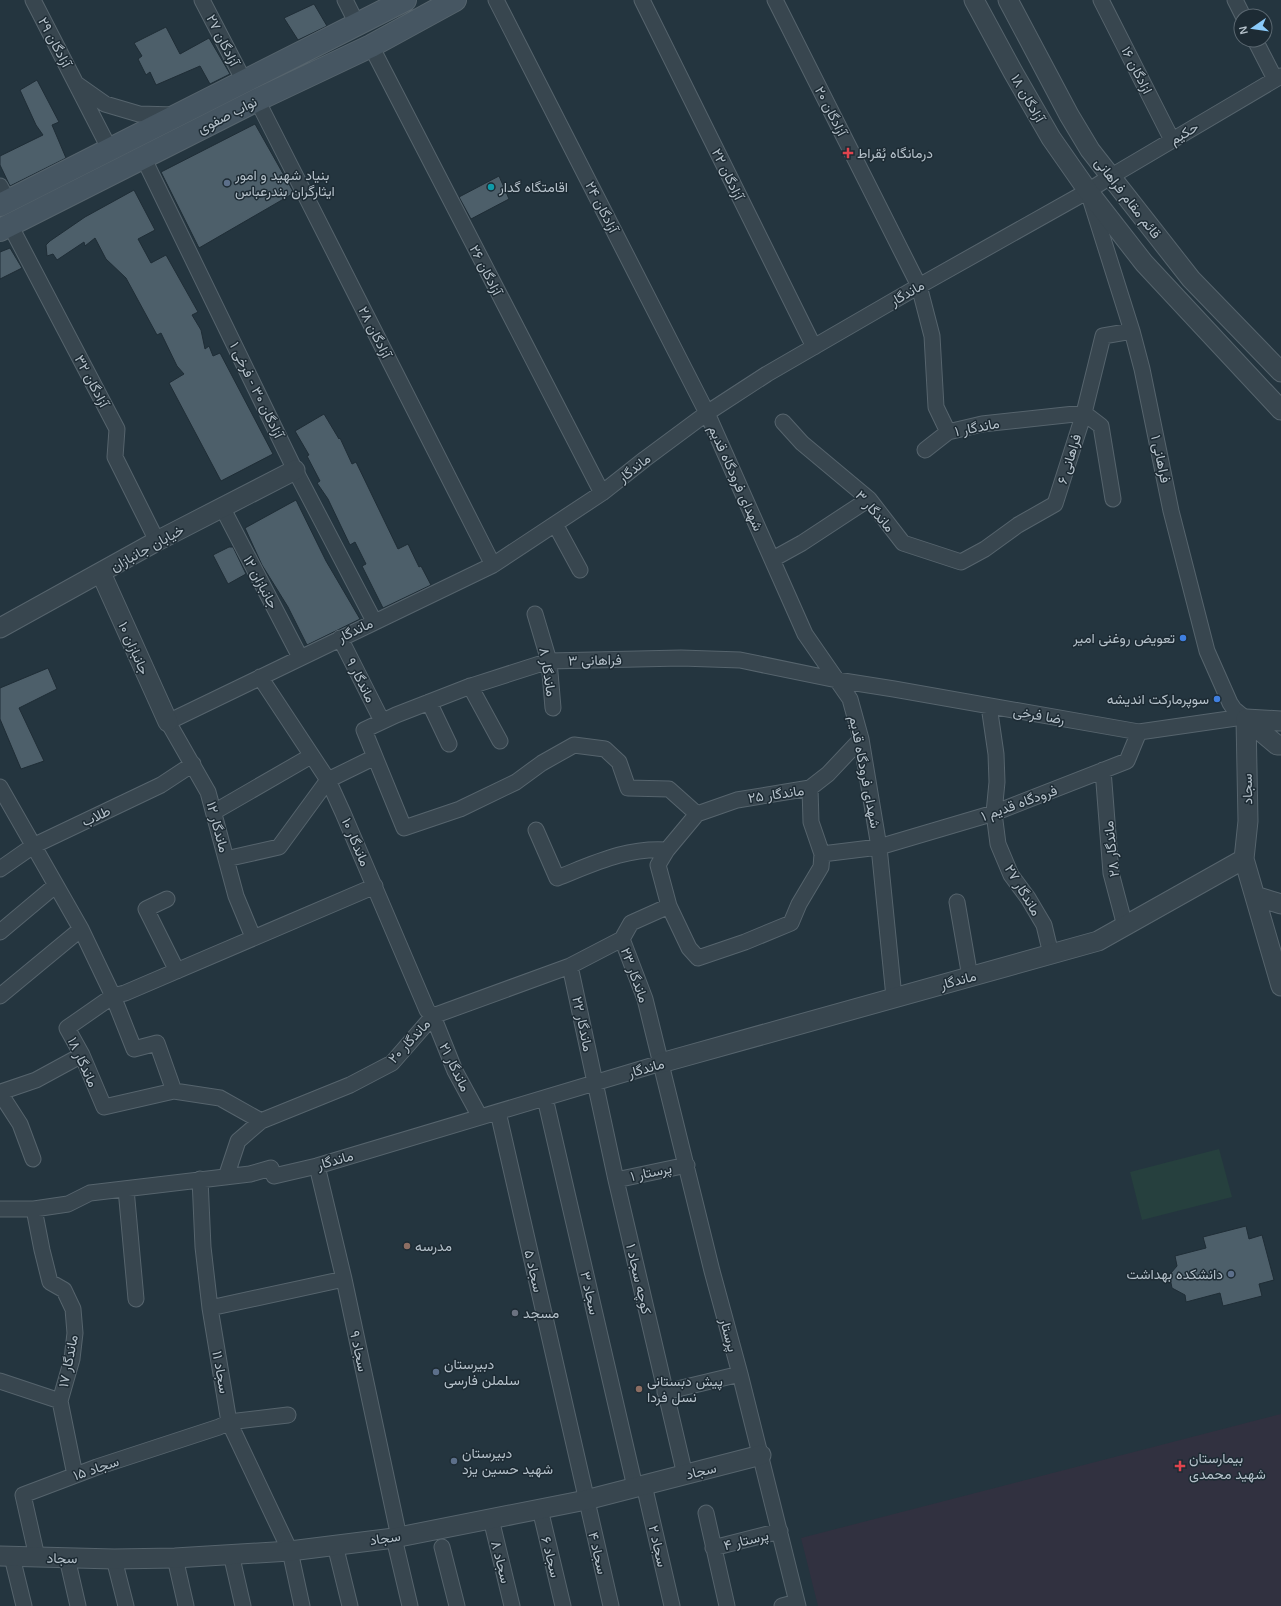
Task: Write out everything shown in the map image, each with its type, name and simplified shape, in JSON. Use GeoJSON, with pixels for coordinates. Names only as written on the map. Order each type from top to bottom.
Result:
{"type":"FeatureCollection","features":[{"type":"Feature","properties":{"kind":"main road","name":"نواب صفوی"},"geometry":{"type":"LineString","coordinates":[[3,197],[109,148],[405,0]]}},
{"type":"Feature","properties":{"kind":"main road","name":"نواب صفوی"},"geometry":{"type":"LineString","coordinates":[[5,228],[257,100],[371,46],[455,0]]}},
{"type":"Feature","properties":{"kind":"street","name":"آزادگان ۲۹"},"geometry":{"type":"LineString","coordinates":[[33,0],[78,85],[109,148]]}},
{"type":"Feature","properties":{"kind":"street","name":"آزادگان ۲۷"},"geometry":{"type":"LineString","coordinates":[[202,0],[244,81]]}},
{"type":"Feature","properties":{"kind":"street"},"geometry":{"type":"LineString","coordinates":[[345,0],[357,24]]}},
{"type":"Feature","properties":{"kind":"street","name":"آزادگان ۲۴"},"geometry":{"type":"LineString","coordinates":[[496,0],[707,413]]}},
{"type":"Feature","properties":{"kind":"street","name":"آزادگان ۲۲"},"geometry":{"type":"LineString","coordinates":[[642,0],[814,347]]}},
{"type":"Feature","properties":{"kind":"street","name":"آزادگان ۲۰"},"geometry":{"type":"LineString","coordinates":[[775,0],[919,286]]}},
{"type":"Feature","properties":{"kind":"street","name":"آزادگان ۱۸"},"geometry":{"type":"LineString","coordinates":[[974,0],[1051,138],[1088,191]]}},
{"type":"Feature","properties":{"kind":"street","name":"قائم مقام فراهانی"},"geometry":{"type":"LineString","coordinates":[[1008,0],[1068,115],[1090,150],[1191,279],[1281,372]]}},
{"type":"Feature","properties":{"kind":"street","name":"ازادگان ۱۶"},"geometry":{"type":"LineString","coordinates":[[1101,0],[1172,140]]}},
{"type":"Feature","properties":{"kind":"street","name":"آزادگان ۲۶"},"geometry":{"type":"LineString","coordinates":[[371,46],[602,493]]}},
{"type":"Feature","properties":{"kind":"street"},"geometry":{"type":"LineString","coordinates":[[1260,48],[1278,78]]}},
{"type":"Feature","properties":{"kind":"street","name":"حکیم"},"geometry":{"type":"LineString","coordinates":[[1088,191],[1278,78]]}},
{"type":"Feature","properties":{"kind":"street","name":"آزادگان ۲۹"},"geometry":{"type":"LineString","coordinates":[[78,85],[106,104],[139,114],[176,115]]}},
{"type":"Feature","properties":{"kind":"street","name":"آزادگان ۲۸"},"geometry":{"type":"LineString","coordinates":[[257,100],[493,564]]}},
{"type":"Feature","properties":{"kind":"street","name":"آزادگان ۳۰ - فرخی ۱"},"geometry":{"type":"LineString","coordinates":[[143,157],[295,470],[374,621]]}},
{"type":"Feature","properties":{"kind":"street","name":"ماندگار"},"geometry":{"type":"LineString","coordinates":[[168,722],[493,564],[602,493],[707,413],[767,374],[1088,191]]}},
{"type":"Feature","properties":{"kind":"street","name":"فراهانی ۱"},"geometry":{"type":"LineString","coordinates":[[1088,191],[1132,331],[1142,369],[1171,511],[1207,651],[1230,703],[1244,718]]}},
{"type":"Feature","properties":{"kind":"street","name":"قائم مقام فراهانی"},"geometry":{"type":"LineString","coordinates":[[1088,191],[1144,263],[1281,410]]}},
{"type":"Feature","properties":{"kind":"street","name":"آزادگان ۳۲"},"geometry":{"type":"LineString","coordinates":[[5,228],[117,429],[116,457],[157,542]]}},
{"type":"Feature","properties":{"kind":"street","name":"ماندگار ۱"},"geometry":{"type":"LineString","coordinates":[[919,286],[932,336],[936,408],[948,432],[982,424],[1084,413]]}},
{"type":"Feature","properties":{"kind":"street","name":"فراهانی ۶"},"geometry":{"type":"LineString","coordinates":[[961,562],[985,549],[1018,525],[1055,504],[1084,413],[1103,336],[1132,331]]}},
{"type":"Feature","properties":{"kind":"street","name":"شهدای فرودگاه قدیم"},"geometry":{"type":"LineString","coordinates":[[707,413],[805,634],[850,700],[861,739],[879,847],[894,997]]}},
{"type":"Feature","properties":{"kind":"street"},"geometry":{"type":"LineString","coordinates":[[1084,413],[1101,426],[1113,500]]}},
{"type":"Feature","properties":{"kind":"street","name":"ماندگار ۳"},"geometry":{"type":"LineString","coordinates":[[783,422],[802,443],[869,499],[903,543],[961,562]]}},
{"type":"Feature","properties":{"kind":"street"},"geometry":{"type":"LineString","coordinates":[[925,450],[948,432]]}},
{"type":"Feature","properties":{"kind":"street","name":"خیابان جانبازان"},"geometry":{"type":"LineString","coordinates":[[0,628],[222,507],[295,470]]}},
{"type":"Feature","properties":{"kind":"street"},"geometry":{"type":"LineString","coordinates":[[773,559],[802,543],[869,499]]}},
{"type":"Feature","properties":{"kind":"street","name":"جانبازان ۱۲"},"geometry":{"type":"LineString","coordinates":[[222,507],[300,657]]}},
{"type":"Feature","properties":{"kind":"street"},"geometry":{"type":"LineString","coordinates":[[554,524],[580,570]]}},
{"type":"Feature","properties":{"kind":"street","name":"جانبازان ۱۰"},"geometry":{"type":"LineString","coordinates":[[101,573],[168,722]]}},
{"type":"Feature","properties":{"kind":"street","name":"ماندگار ۸"},"geometry":{"type":"LineString","coordinates":[[535,614],[549,661],[553,708]]}},
{"type":"Feature","properties":{"kind":"street","name":"ماندگار ۹"},"geometry":{"type":"LineString","coordinates":[[340,638],[382,721]]}},
{"type":"Feature","properties":{"kind":"street","name":"فراهانی ۳"},"geometry":{"type":"LineString","coordinates":[[375,757],[364,730],[382,721],[470,686],[549,661],[681,658],[740,660],[837,680]]}},
{"type":"Feature","properties":{"kind":"street","name":"ماندگار ۱۰"},"geometry":{"type":"LineString","coordinates":[[260,677],[328,780],[344,813],[427,1010],[433,1016]]}},
{"type":"Feature","properties":{"kind":"street","name":"رضا فرخی"},"geometry":{"type":"LineString","coordinates":[[837,680],[1139,732],[1244,718]]}},
{"type":"Feature","properties":{"kind":"street"},"geometry":{"type":"LineString","coordinates":[[470,686],[500,741]]}},
{"type":"Feature","properties":{"kind":"street"},"geometry":{"type":"LineString","coordinates":[[429,702],[449,744]]}},
{"type":"Feature","properties":{"kind":"street","name":"ماندگار ۲۷"},"geometry":{"type":"LineString","coordinates":[[989,706],[996,754],[997,782],[994,813],[998,844],[1011,875],[1028,898],[1044,925],[1052,954]]}},
{"type":"Feature","properties":{"kind":"street"},"geometry":{"type":"LineString","coordinates":[[1244,718],[1281,721]]}},
{"type":"Feature","properties":{"kind":"street"},"geometry":{"type":"LineString","coordinates":[[1244,718],[1277,745],[1281,745]]}},
{"type":"Feature","properties":{"kind":"street","name":"سجاد"},"geometry":{"type":"LineString","coordinates":[[1244,718],[1248,821],[1244,859]]}},
{"type":"Feature","properties":{"kind":"street","name":"ماندگار ۱۲"},"geometry":{"type":"LineString","coordinates":[[168,722],[208,792],[236,896],[253,937]]}},
{"type":"Feature","properties":{"kind":"street","name":"فرودگاه قدیم ۱"},"geometry":{"type":"LineString","coordinates":[[822,854],[879,847],[994,813],[1127,761],[1139,732]]}},
{"type":"Feature","properties":{"kind":"street"},"geometry":{"type":"LineString","coordinates":[[810,788],[828,774],[861,739]]}},
{"type":"Feature","properties":{"kind":"street"},"geometry":{"type":"LineString","coordinates":[[226,859],[280,847],[328,780],[375,757],[404,828],[460,809],[516,782],[542,763],[574,745],[605,749],[619,762],[628,788],[669,789],[697,814],[667,850],[658,865],[669,906],[690,948],[698,958],[745,942],[791,923],[821,867],[822,854]]}},
{"type":"Feature","properties":{"kind":"street"},"geometry":{"type":"LineString","coordinates":[[214,812],[311,756]]}},
{"type":"Feature","properties":{"kind":"street","name":"طلاب"},"geometry":{"type":"LineString","coordinates":[[0,869],[33,846],[161,784],[193,764]]}},
{"type":"Feature","properties":{"kind":"street","name":"ماندگار ۲۸"},"geometry":{"type":"LineString","coordinates":[[1103,770],[1111,874],[1125,926]]}},
{"type":"Feature","properties":{"kind":"street"},"geometry":{"type":"LineString","coordinates":[[0,786],[81,929],[113,996],[134,1049],[157,1043],[174,1091],[220,1098],[261,1121]]}},
{"type":"Feature","properties":{"kind":"street","name":"ماندگار ۲۵"},"geometry":{"type":"LineString","coordinates":[[697,814],[737,800],[810,788],[811,822],[822,854]]}},
{"type":"Feature","properties":{"kind":"street"},"geometry":{"type":"LineString","coordinates":[[536,830],[557,878],[615,855],[652,849],[667,850]]}},
{"type":"Feature","properties":{"kind":"street"},"geometry":{"type":"LineString","coordinates":[[1244,859],[1281,986]]}},
{"type":"Feature","properties":{"kind":"street","name":"ماندگار"},"geometry":{"type":"LineString","coordinates":[[0,1209],[34,1209],[68,1204],[90,1193],[250,1174],[271,1168],[274,1176],[317,1166],[594,1082],[1098,941],[1244,859]]}},
{"type":"Feature","properties":{"kind":"street"},"geometry":{"type":"LineString","coordinates":[[0,932],[56,885]]}},
{"type":"Feature","properties":{"kind":"street"},"geometry":{"type":"LineString","coordinates":[[113,996],[375,886]]}},
{"type":"Feature","properties":{"kind":"street"},"geometry":{"type":"LineString","coordinates":[[1255,896],[1281,904]]}},
{"type":"Feature","properties":{"kind":"street"},"geometry":{"type":"LineString","coordinates":[[167,899],[146,908],[177,970]]}},
{"type":"Feature","properties":{"kind":"street"},"geometry":{"type":"LineString","coordinates":[[957,902],[970,977]]}},
{"type":"Feature","properties":{"kind":"street","name":"ماندگار ۲۳"},"geometry":{"type":"LineString","coordinates":[[661,1063],[645,999],[622,939],[631,924],[669,906]]}},
{"type":"Feature","properties":{"kind":"street"},"geometry":{"type":"LineString","coordinates":[[0,996],[81,929]]}},
{"type":"Feature","properties":{"kind":"street","name":"ماندگار ۲۰"},"geometry":{"type":"LineString","coordinates":[[226,1177],[238,1141],[261,1121],[350,1085],[392,1063],[433,1016],[570,966],[622,939]]}},
{"type":"Feature","properties":{"kind":"street","name":"ماندگار ۲۲"},"geometry":{"type":"LineString","coordinates":[[570,966],[594,1082]]}},
{"type":"Feature","properties":{"kind":"street","name":"ماندگار ۱۸"},"geometry":{"type":"LineString","coordinates":[[113,996],[67,1028],[82,1055],[104,1107],[174,1091]]}},
{"type":"Feature","properties":{"kind":"street","name":"ماندگار ۲۱"},"geometry":{"type":"LineString","coordinates":[[433,1016],[455,1072],[480,1117]]}},
{"type":"Feature","properties":{"kind":"street"},"geometry":{"type":"LineString","coordinates":[[33,1158],[20,1124],[0,1092],[36,1080],[82,1055]]}},
{"type":"Feature","properties":{"kind":"street","name":"پرستار"},"geometry":{"type":"LineString","coordinates":[[661,1063],[712,1272],[761,1455],[798,1604]]}},
{"type":"Feature","properties":{"kind":"street","name":"کوچه سجاد ۱"},"geometry":{"type":"LineString","coordinates":[[594,1082],[685,1474]]}},
{"type":"Feature","properties":{"kind":"street","name":"سجاد ۳"},"geometry":{"type":"LineString","coordinates":[[545,1098],[639,1486]]}},
{"type":"Feature","properties":{"kind":"street","name":"سجاد ۵"},"geometry":{"type":"LineString","coordinates":[[498,1112],[586,1500]]}},
{"type":"Feature","properties":{"kind":"street","name":"پرستار ۱"},"geometry":{"type":"LineString","coordinates":[[616,1180],[687,1165]]}},
{"type":"Feature","properties":{"kind":"street","name":"سجاد ۹"},"geometry":{"type":"LineString","coordinates":[[317,1166],[344,1279],[410,1606]]}},
{"type":"Feature","properties":{"kind":"street","name":"سجاد ۱۱"},"geometry":{"type":"LineString","coordinates":[[200,1179],[203,1247],[210,1308],[229,1422],[290,1551],[302,1606]]}},
{"type":"Feature","properties":{"kind":"street"},"geometry":{"type":"LineString","coordinates":[[126,1189],[136,1299]]}},
{"type":"Feature","properties":{"kind":"street","name":"ماندگار ۱۷"},"geometry":{"type":"LineString","coordinates":[[34,1209],[50,1282],[64,1290],[73,1309],[75,1333],[72,1358],[60,1400],[75,1475]]}},
{"type":"Feature","properties":{"kind":"street"},"geometry":{"type":"LineString","coordinates":[[210,1308],[344,1279]]}},
{"type":"Feature","properties":{"kind":"street"},"geometry":{"type":"LineString","coordinates":[[665,1392],[740,1374]]}},
{"type":"Feature","properties":{"kind":"street"},"geometry":{"type":"LineString","coordinates":[[0,1381],[60,1400]]}},
{"type":"Feature","properties":{"kind":"street","name":"سجاد ۱۵"},"geometry":{"type":"LineString","coordinates":[[37,1557],[23,1495],[75,1475],[219,1427],[229,1422],[288,1415]]}},
{"type":"Feature","properties":{"kind":"street","name":"سجاد"},"geometry":{"type":"LineString","coordinates":[[6,1557],[114,1559],[175,1558],[290,1551],[397,1537],[586,1500],[761,1455]]}},
{"type":"Feature","properties":{"kind":"street","name":"سجاد ۲"},"geometry":{"type":"LineString","coordinates":[[639,1486],[672,1606]]}},
{"type":"Feature","properties":{"kind":"street","name":"سجاد ۴"},"geometry":{"type":"LineString","coordinates":[[586,1500],[611,1606]]}},
{"type":"Feature","properties":{"kind":"street","name":"سجاد ۶"},"geometry":{"type":"LineString","coordinates":[[540,1509],[563,1606]]}},
{"type":"Feature","properties":{"kind":"street"},"geometry":{"type":"LineString","coordinates":[[706,1513],[727,1606]]}},
{"type":"Feature","properties":{"kind":"street","name":"سجاد ۸"},"geometry":{"type":"LineString","coordinates":[[491,1519],[512,1606]]}},
{"type":"Feature","properties":{"kind":"street","name":"پرستار ۴"},"geometry":{"type":"LineString","coordinates":[[713,1548],[780,1531]]}},
{"type":"Feature","properties":{"kind":"street"},"geometry":{"type":"LineString","coordinates":[[335,1545],[350,1606]]}},
{"type":"Feature","properties":{"kind":"street"},"geometry":{"type":"LineString","coordinates":[[442,1547],[457,1606]]}},
{"type":"Feature","properties":{"kind":"street"},"geometry":{"type":"LineString","coordinates":[[231,1554],[243,1606]]}},
{"type":"Feature","properties":{"kind":"street"},"geometry":{"type":"LineString","coordinates":[[6,1557],[24,1606]]}},
{"type":"Feature","properties":{"kind":"street"},"geometry":{"type":"LineString","coordinates":[[67,1558],[78,1606]]}},
{"type":"Feature","properties":{"kind":"street"},"geometry":{"type":"LineString","coordinates":[[175,1558],[186,1606]]}},
{"type":"Feature","properties":{"kind":"street"},"geometry":{"type":"LineString","coordinates":[[114,1559],[126,1606]]}},
{"type":"Feature","properties":{"kind":"street"},"geometry":{"type":"LineString","coordinates":[[782,1606],[798,1604]]}},
{"type":"Feature","properties":{"kind":"shaded area","name":"بیمارستان شهید محمدی"},"geometry":{"type":"Polygon","coordinates":[[[1281,1414],[1281,1606],[818,1606],[801,1538],[1281,1414]]]}},
{"type":"Feature","properties":{"kind":"green space"},"geometry":{"type":"Polygon","coordinates":[[[1219,1149],[1232,1197],[1142,1220],[1130,1172],[1219,1149]]]}},
{"type":"Feature","properties":{"kind":"building"},"geometry":{"type":"Polygon","coordinates":[[[314,4],[327,26],[298,40],[284,18],[314,4]]]}},
{"type":"Feature","properties":{"kind":"building"},"geometry":{"type":"Polygon","coordinates":[[[166,27],[180,54],[209,38],[230,74],[210,84],[200,66],[156,85],[150,72],[146,75],[138,59],[142,56],[134,43],[166,27]]]}},
{"type":"Feature","properties":{"kind":"building"},"geometry":{"type":"Polygon","coordinates":[[[37,80],[59,122],[52,125],[66,158],[10,186],[0,165],[0,156],[43,135],[36,125],[20,90],[37,80]]]}},
{"type":"Feature","properties":{"kind":"building","name":"بنیاد شهید و امور ایثارگران بندرعباس"},"geometry":{"type":"Polygon","coordinates":[[[255,124],[294,193],[199,248],[161,172],[255,124]]]}},
{"type":"Feature","properties":{"kind":"building","name":"اقامتگاه گدار"},"geometry":{"type":"Polygon","coordinates":[[[499,176],[509,199],[471,219],[459,197],[499,176]]]}},
{"type":"Feature","properties":{"kind":"building"},"geometry":{"type":"Polygon","coordinates":[[[134,190],[155,230],[138,239],[151,263],[166,255],[198,312],[192,315],[201,330],[205,349],[209,346],[213,356],[220,353],[273,454],[221,481],[169,383],[184,374],[177,366],[161,333],[157,335],[126,278],[106,259],[95,238],[85,246],[84,242],[57,260],[53,254],[47,256],[46,245],[50,241],[85,217],[134,190]]]}},
{"type":"Feature","properties":{"kind":"building"},"geometry":{"type":"Polygon","coordinates":[[[10,248],[22,268],[0,279],[0,252],[10,248]]]}},
{"type":"Feature","properties":{"kind":"building"},"geometry":{"type":"Polygon","coordinates":[[[324,414],[339,439],[340,438],[352,464],[356,462],[398,549],[408,544],[419,567],[421,566],[431,585],[383,608],[362,566],[366,564],[355,542],[350,545],[328,499],[317,483],[320,481],[307,456],[309,455],[295,431],[324,414]]]}},
{"type":"Feature","properties":{"kind":"building"},"geometry":{"type":"Polygon","coordinates":[[[296,500],[326,561],[360,619],[307,645],[288,607],[262,565],[245,528],[296,500]]]}},
{"type":"Feature","properties":{"kind":"building"},"geometry":{"type":"Polygon","coordinates":[[[229,547],[233,547],[246,574],[228,584],[213,555],[229,547]]]}},
{"type":"Feature","properties":{"kind":"building"},"geometry":{"type":"Polygon","coordinates":[[[48,668],[57,689],[19,708],[44,761],[21,769],[0,719],[0,688],[48,668]]]}},
{"type":"Feature","properties":{"kind":"building"},"geometry":{"type":"Polygon","coordinates":[[[1246,1226],[1249,1239],[1262,1235],[1274,1280],[1259,1284],[1262,1296],[1223,1306],[1220,1293],[1186,1302],[1185,1295],[1172,1288],[1170,1278],[1171,1273],[1177,1266],[1175,1256],[1206,1248],[1203,1237],[1246,1226]]]}},
{"type":"Feature","properties":{"kind":"place","name":"درمانگاه بُقراط"},"geometry":{"type":"Point","coordinates":[848,153]}},
{"type":"Feature","properties":{"kind":"place","name":"بنیاد شهید و امور ایثارگران بندرعباس"},"geometry":{"type":"Point","coordinates":[227,183]}},
{"type":"Feature","properties":{"kind":"place","name":"اقامتگاه گدار"},"geometry":{"type":"Point","coordinates":[491,187]}},
{"type":"Feature","properties":{"kind":"place","name":"تعویض روغنی امیر"},"geometry":{"type":"Point","coordinates":[1183,638]}},
{"type":"Feature","properties":{"kind":"place","name":"سوپرمارکت اندیشه"},"geometry":{"type":"Point","coordinates":[1217,699]}},
{"type":"Feature","properties":{"kind":"place","name":"مدرسه"},"geometry":{"type":"Point","coordinates":[407,1246]}},
{"type":"Feature","properties":{"kind":"place","name":"دانشکده بهداشت"},"geometry":{"type":"Point","coordinates":[1231,1274]}},
{"type":"Feature","properties":{"kind":"place","name":"مسجد"},"geometry":{"type":"Point","coordinates":[515,1313]}},
{"type":"Feature","properties":{"kind":"place","name":"دبیرستان سلملن فارسی"},"geometry":{"type":"Point","coordinates":[436,1372]}},
{"type":"Feature","properties":{"kind":"place","name":"پیش دبستانی نسل فردا"},"geometry":{"type":"Point","coordinates":[639,1389]}},
{"type":"Feature","properties":{"kind":"place","name":"دبیرستان شهید حسین یزد"},"geometry":{"type":"Point","coordinates":[454,1461]}},
{"type":"Feature","properties":{"kind":"place","name":"بیمارستان شهید محمدی"},"geometry":{"type":"Point","coordinates":[1180,1466]}}]}
